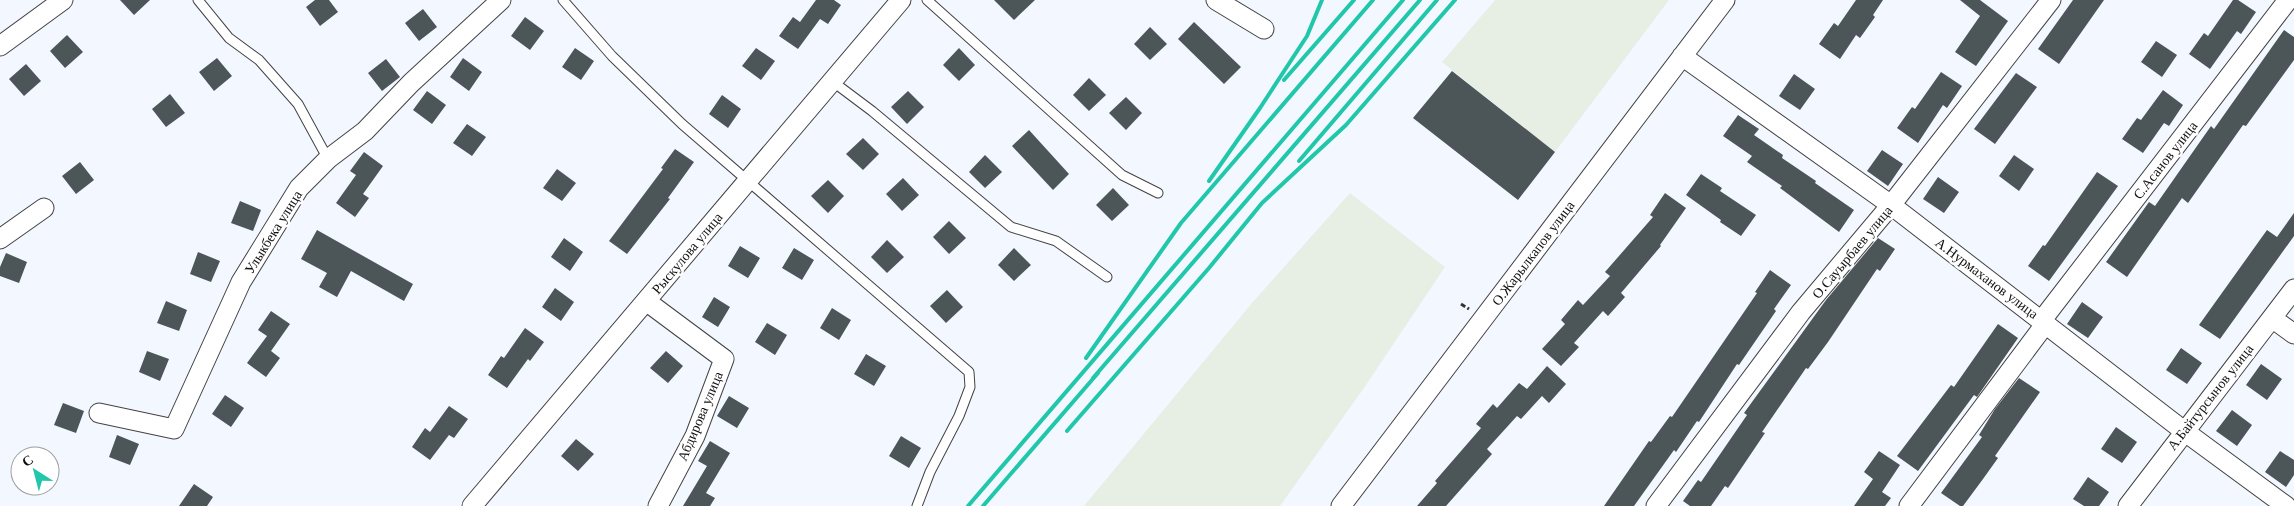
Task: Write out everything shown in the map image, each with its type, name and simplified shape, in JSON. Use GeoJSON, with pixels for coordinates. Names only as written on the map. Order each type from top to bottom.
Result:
{"type":"FeatureCollection","features":[{"type":"Feature","properties":{"kind":"street"},"geometry":{"type":"LineString","coordinates":[[0,46],[63,0]]}},
{"type":"Feature","properties":{"kind":"street","name":"Улыкбека улица"},"geometry":{"type":"LineString","coordinates":[[99,413],[174,429],[241,282],[299,188],[328,159],[365,131],[410,83],[501,0]]}},
{"type":"Feature","properties":{"kind":"street","name":"Рыскулова улица"},"geometry":{"type":"LineString","coordinates":[[472,506],[901,0]]}},
{"type":"Feature","properties":{"kind":"street"},"geometry":{"type":"LineString","coordinates":[[1216,0],[1264,29]]}},
{"type":"Feature","properties":{"kind":"street","name":"О.Жарылкапов улица"},"geometry":{"type":"LineString","coordinates":[[1341,506],[1725,0]]}},
{"type":"Feature","properties":{"kind":"street","name":"О.Сауырбаев улица"},"geometry":{"type":"LineString","coordinates":[[1656,506],[1801,312],[1891,205],[2051,0]]}},
{"type":"Feature","properties":{"kind":"street","name":"С.Асанов улица"},"geometry":{"type":"LineString","coordinates":[[1909,506],[2044,322],[2288,0]]}},
{"type":"Feature","properties":{"kind":"street","name":"А.Нурмаханов улица"},"geometry":{"type":"LineString","coordinates":[[1682,56],[1891,205],[2184,431],[2286,506]]}},
{"type":"Feature","properties":{"kind":"street"},"geometry":{"type":"LineString","coordinates":[[0,239],[44,208]]}},
{"type":"Feature","properties":{"kind":"street","name":"А.Байтурсынов улица"},"geometry":{"type":"LineString","coordinates":[[2128,506],[2294,289]]}},
{"type":"Feature","properties":{"kind":"street","name":"Абдирова улица"},"geometry":{"type":"LineString","coordinates":[[646,301],[724,359],[695,436],[658,506]]}},
{"type":"Feature","properties":{"kind":"street"},"geometry":{"type":"LineString","coordinates":[[2272,318],[2294,334]]}},
{"type":"Feature","properties":{"kind":"lane"},"geometry":{"type":"LineString","coordinates":[[198,0],[229,38],[259,60],[298,104],[328,159]]}},
{"type":"Feature","properties":{"kind":"lane"},"geometry":{"type":"LineString","coordinates":[[563,0],[612,56],[682,124],[968,372],[970,387],[930,472],[917,506]]}},
{"type":"Feature","properties":{"kind":"lane"},"geometry":{"type":"LineString","coordinates":[[927,0],[1122,175],[1158,193]]}},
{"type":"Feature","properties":{"kind":"lane"},"geometry":{"type":"LineString","coordinates":[[832,81],[872,110],[1011,227],[1056,241],[1107,276]]}},
{"type":"Feature","properties":{"kind":"shaded area"},"geometry":{"type":"Polygon","coordinates":[[[1495,0],[1669,0],[1555,152],[1442,62],[1495,0]]]}},
{"type":"Feature","properties":{"kind":"shaded area"},"geometry":{"type":"Polygon","coordinates":[[[1350,193],[1445,267],[1366,385],[1280,506],[1084,506],[1252,303],[1350,193]]]}},
{"type":"Feature","properties":{"kind":"building"},"geometry":{"type":"Polygon","coordinates":[[[120,0],[150,0],[134,15],[120,0]]]}},
{"type":"Feature","properties":{"kind":"building"},"geometry":{"type":"Polygon","coordinates":[[[315,0],[329,0],[338,12],[320,26],[306,7],[315,0]]]}},
{"type":"Feature","properties":{"kind":"building"},"geometry":{"type":"Polygon","coordinates":[[[816,0],[834,0],[841,5],[828,24],[820,19],[798,49],[779,36],[793,17],[800,22],[816,0]]]}},
{"type":"Feature","properties":{"kind":"building"},"geometry":{"type":"Polygon","coordinates":[[[994,0],[1035,0],[1014,20],[994,0]]]}},
{"type":"Feature","properties":{"kind":"building"},"geometry":{"type":"Polygon","coordinates":[[[1856,0],[1883,0],[1873,15],[1875,17],[1860,38],[1856,35],[1840,59],[1819,44],[1834,23],[1838,26],[1856,0]]]}},
{"type":"Feature","properties":{"kind":"building"},"geometry":{"type":"Polygon","coordinates":[[[1960,0],[1980,0],[2008,21],[1976,66],[1955,52],[1980,16],[1960,0]]]}},
{"type":"Feature","properties":{"kind":"building"},"geometry":{"type":"Polygon","coordinates":[[[2073,0],[2104,0],[2059,64],[2038,49],[2073,0]]]}},
{"type":"Feature","properties":{"kind":"building"},"geometry":{"type":"Polygon","coordinates":[[[2233,0],[2238,0],[2256,12],[2241,34],[2237,31],[2210,69],[2189,54],[2204,33],[2208,36],[2233,0]]]}},
{"type":"Feature","properties":{"kind":"building"},"geometry":{"type":"Polygon","coordinates":[[[423,9],[437,27],[419,41],[405,23],[423,9]]]}},
{"type":"Feature","properties":{"kind":"building"},"geometry":{"type":"Polygon","coordinates":[[[525,17],[544,31],[530,50],[511,36],[525,17]]]}},
{"type":"Feature","properties":{"kind":"building"},"geometry":{"type":"Polygon","coordinates":[[[1194,22],[1241,67],[1224,84],[1178,39],[1194,22]]]}},
{"type":"Feature","properties":{"kind":"building"},"geometry":{"type":"Polygon","coordinates":[[[1150,27],[1167,44],[1150,60],[1134,44],[1150,27]]]}},
{"type":"Feature","properties":{"kind":"building"},"geometry":{"type":"Polygon","coordinates":[[[2284,30],[2294,37],[2294,60],[2246,126],[2243,125],[2188,203],[2182,198],[2127,277],[2106,262],[2149,202],[2155,206],[2211,126],[2214,129],[2284,30]]]}},
{"type":"Feature","properties":{"kind":"building"},"geometry":{"type":"Polygon","coordinates":[[[67,35],[83,52],[65,68],[50,51],[67,35]]]}},
{"type":"Feature","properties":{"kind":"building"},"geometry":{"type":"Polygon","coordinates":[[[2156,41],[2177,55],[2162,77],[2141,62],[2156,41]]]}},
{"type":"Feature","properties":{"kind":"building"},"geometry":{"type":"Polygon","coordinates":[[[575,48],[594,61],[581,80],[562,67],[575,48]]]}},
{"type":"Feature","properties":{"kind":"building"},"geometry":{"type":"Polygon","coordinates":[[[756,48],[775,61],[761,80],[742,66],[756,48]]]}},
{"type":"Feature","properties":{"kind":"building"},"geometry":{"type":"Polygon","coordinates":[[[959,48],[975,65],[959,81],[943,65],[959,48]]]}},
{"type":"Feature","properties":{"kind":"building"},"geometry":{"type":"Polygon","coordinates":[[[217,58],[232,76],[214,91],[199,72],[217,58]]]}},
{"type":"Feature","properties":{"kind":"building"},"geometry":{"type":"Polygon","coordinates":[[[463,58],[482,72],[469,91],[450,77],[463,58]]]}},
{"type":"Feature","properties":{"kind":"building"},"geometry":{"type":"Polygon","coordinates":[[[386,59],[400,77],[382,91],[368,73],[386,59]]]}},
{"type":"Feature","properties":{"kind":"building"},"geometry":{"type":"Polygon","coordinates":[[[26,64],[41,81],[24,96],[9,79],[26,64]]]}},
{"type":"Feature","properties":{"kind":"building"},"geometry":{"type":"Polygon","coordinates":[[[1452,71],[1555,152],[1518,200],[1413,118],[1452,71]]]}},
{"type":"Feature","properties":{"kind":"building"},"geometry":{"type":"Polygon","coordinates":[[[1941,72],[1962,86],[1947,108],[1943,105],[1918,143],[1897,128],[1912,107],[1915,109],[1941,72]]]}},
{"type":"Feature","properties":{"kind":"building"},"geometry":{"type":"Polygon","coordinates":[[[2016,73],[2037,87],[1995,144],[1974,129],[2016,73]]]}},
{"type":"Feature","properties":{"kind":"building"},"geometry":{"type":"Polygon","coordinates":[[[1794,74],[1815,89],[1800,110],[1779,96],[1794,74]]]}},
{"type":"Feature","properties":{"kind":"building"},"geometry":{"type":"Polygon","coordinates":[[[1089,78],[1106,95],[1089,111],[1073,95],[1089,78]]]}},
{"type":"Feature","properties":{"kind":"building"},"geometry":{"type":"Polygon","coordinates":[[[2163,90],[2183,105],[2169,126],[2164,123],[2143,153],[2122,139],[2137,118],[2141,120],[2163,90]]]}},
{"type":"Feature","properties":{"kind":"building"},"geometry":{"type":"Polygon","coordinates":[[[427,91],[446,105],[432,124],[413,110],[427,91]]]}},
{"type":"Feature","properties":{"kind":"building"},"geometry":{"type":"Polygon","coordinates":[[[908,91],[924,107],[907,124],[891,107],[908,91]]]}},
{"type":"Feature","properties":{"kind":"building"},"geometry":{"type":"Polygon","coordinates":[[[170,94],[185,113],[166,127],[152,109],[170,94]]]}},
{"type":"Feature","properties":{"kind":"building"},"geometry":{"type":"Polygon","coordinates":[[[722,95],[741,109],[728,128],[709,114],[722,95]]]}},
{"type":"Feature","properties":{"kind":"building"},"geometry":{"type":"Polygon","coordinates":[[[1126,97],[1142,113],[1126,130],[1109,113],[1126,97]]]}},
{"type":"Feature","properties":{"kind":"building"},"geometry":{"type":"Polygon","coordinates":[[[1738,115],[1759,129],[1754,135],[1783,155],[1782,158],[1854,210],[1839,232],[1780,188],[1782,186],[1747,162],[1752,156],[1723,136],[1738,115]]]}},
{"type":"Feature","properties":{"kind":"building"},"geometry":{"type":"Polygon","coordinates":[[[467,124],[486,137],[472,156],[453,143],[467,124]]]}},
{"type":"Feature","properties":{"kind":"building"},"geometry":{"type":"Polygon","coordinates":[[[1029,130],[1069,174],[1053,190],[1012,146],[1029,130]]]}},
{"type":"Feature","properties":{"kind":"building"},"geometry":{"type":"Polygon","coordinates":[[[863,138],[879,154],[863,170],[846,154],[863,138]]]}},
{"type":"Feature","properties":{"kind":"building"},"geometry":{"type":"Polygon","coordinates":[[[675,149],[694,162],[668,198],[670,199],[627,254],[609,241],[663,169],[661,168],[675,149]]]}},
{"type":"Feature","properties":{"kind":"building"},"geometry":{"type":"Polygon","coordinates":[[[1882,150],[1903,164],[1888,186],[1867,171],[1882,150]]]}},
{"type":"Feature","properties":{"kind":"building"},"geometry":{"type":"Polygon","coordinates":[[[364,152],[383,166],[363,194],[369,198],[355,217],[336,203],[356,175],[350,171],[364,152]]]}},
{"type":"Feature","properties":{"kind":"building"},"geometry":{"type":"Polygon","coordinates":[[[985,155],[1002,172],[985,188],[969,172],[985,155]]]}},
{"type":"Feature","properties":{"kind":"building"},"geometry":{"type":"Polygon","coordinates":[[[2014,155],[2034,169],[2019,191],[1999,176],[2014,155]]]}},
{"type":"Feature","properties":{"kind":"building"},"geometry":{"type":"Polygon","coordinates":[[[80,162],[94,180],[76,194],[62,176],[80,162]]]}},
{"type":"Feature","properties":{"kind":"building"},"geometry":{"type":"Polygon","coordinates":[[[557,169],[576,183],[562,201],[543,188],[557,169]]]}},
{"type":"Feature","properties":{"kind":"building"},"geometry":{"type":"Polygon","coordinates":[[[2097,172],[2118,186],[2049,281],[2028,266],[2043,245],[2045,246],[2097,172]]]}},
{"type":"Feature","properties":{"kind":"building"},"geometry":{"type":"Polygon","coordinates":[[[1701,174],[1722,188],[1720,191],[1756,215],[1741,236],[1686,195],[1701,174]]]}},
{"type":"Feature","properties":{"kind":"building"},"geometry":{"type":"Polygon","coordinates":[[[1938,177],[1959,192],[1944,213],[1923,199],[1938,177]]]}},
{"type":"Feature","properties":{"kind":"building"},"geometry":{"type":"Polygon","coordinates":[[[903,178],[919,195],[902,211],[886,194],[903,178]]]}},
{"type":"Feature","properties":{"kind":"building"},"geometry":{"type":"Polygon","coordinates":[[[828,180],[844,196],[828,213],[811,196],[828,180]]]}},
{"type":"Feature","properties":{"kind":"building"},"geometry":{"type":"Polygon","coordinates":[[[1113,188],[1129,205],[1112,221],[1096,205],[1113,188]]]}},
{"type":"Feature","properties":{"kind":"building"},"geometry":{"type":"Polygon","coordinates":[[[1665,193],[1686,208],[1661,246],[1621,293],[1625,297],[1608,316],[1603,311],[1574,343],[1579,347],[1561,366],[1542,349],[1565,324],[1561,320],[1578,300],[1583,305],[1610,276],[1605,272],[1653,217],[1650,215],[1665,193]]]}},
{"type":"Feature","properties":{"kind":"building"},"geometry":{"type":"Polygon","coordinates":[[[240,201],[261,210],[253,231],[231,223],[240,201]]]}},
{"type":"Feature","properties":{"kind":"building"},"geometry":{"type":"Polygon","coordinates":[[[2294,213],[2294,236],[2220,339],[2199,325],[2267,230],[2277,237],[2294,213]]]}},
{"type":"Feature","properties":{"kind":"building"},"geometry":{"type":"Polygon","coordinates":[[[949,221],[966,238],[949,254],[933,237],[949,221]]]}},
{"type":"Feature","properties":{"kind":"building"},"geometry":{"type":"Polygon","coordinates":[[[317,230],[413,284],[404,301],[351,271],[337,297],[319,287],[327,273],[301,259],[317,230]]]}},
{"type":"Feature","properties":{"kind":"building"},"geometry":{"type":"Polygon","coordinates":[[[564,238],[583,252],[570,271],[551,257],[564,238]]]}},
{"type":"Feature","properties":{"kind":"building"},"geometry":{"type":"Polygon","coordinates":[[[1878,238],[1895,249],[1880,271],[1877,269],[1828,342],[1808,369],[1806,368],[1762,432],[1765,433],[1728,488],[1725,486],[1711,506],[1690,506],[1683,501],[1698,480],[1701,482],[1747,415],[1744,413],[1826,300],[1878,238]]]}},
{"type":"Feature","properties":{"kind":"building"},"geometry":{"type":"Polygon","coordinates":[[[887,240],[904,257],[887,273],[871,257],[887,240]]]}},
{"type":"Feature","properties":{"kind":"building"},"geometry":{"type":"Polygon","coordinates":[[[740,246],[760,258],[748,278],[728,266],[740,246]]]}},
{"type":"Feature","properties":{"kind":"building"},"geometry":{"type":"Polygon","coordinates":[[[794,248],[814,260],[802,280],[782,268],[794,248]]]}},
{"type":"Feature","properties":{"kind":"building"},"geometry":{"type":"Polygon","coordinates":[[[1014,248],[1031,265],[1014,281],[998,265],[1014,248]]]}},
{"type":"Feature","properties":{"kind":"building"},"geometry":{"type":"Polygon","coordinates":[[[198,252],[220,261],[211,282],[190,274],[198,252]]]}},
{"type":"Feature","properties":{"kind":"building"},"geometry":{"type":"Polygon","coordinates":[[[6,253],[27,262],[19,283],[0,276],[0,267],[6,253]]]}},
{"type":"Feature","properties":{"kind":"building"},"geometry":{"type":"Polygon","coordinates":[[[1770,270],[1791,285],[1774,309],[1776,311],[1739,365],[1737,364],[1699,422],[1697,421],[1676,452],[1674,450],[1634,506],[1604,506],[1649,441],[1651,442],[1670,416],[1672,417],[1757,293],[1755,292],[1770,270]]]}},
{"type":"Feature","properties":{"kind":"building"},"geometry":{"type":"Polygon","coordinates":[[[555,288],[574,302],[561,321],[542,307],[555,288]]]}},
{"type":"Feature","properties":{"kind":"building"},"geometry":{"type":"Polygon","coordinates":[[[947,290],[963,307],[946,323],[930,306],[947,290]]]}},
{"type":"Feature","properties":{"kind":"building"},"geometry":{"type":"Polygon","coordinates":[[[714,297],[730,307],[718,327],[702,317],[714,297]]]}},
{"type":"Feature","properties":{"kind":"building"},"geometry":{"type":"Polygon","coordinates":[[[166,301],[187,310],[179,331],[157,323],[166,301]]]}},
{"type":"Feature","properties":{"kind":"building"},"geometry":{"type":"Polygon","coordinates":[[[2082,302],[2103,317],[2088,338],[2067,324],[2082,302]]]}},
{"type":"Feature","properties":{"kind":"building"},"geometry":{"type":"Polygon","coordinates":[[[832,308],[851,320],[839,340],[820,328],[832,308]]]}},
{"type":"Feature","properties":{"kind":"building"},"geometry":{"type":"Polygon","coordinates":[[[271,311],[290,324],[271,351],[280,358],[266,377],[247,363],[267,336],[258,330],[271,311]]]}},
{"type":"Feature","properties":{"kind":"building"},"geometry":{"type":"Polygon","coordinates":[[[767,323],[787,335],[775,355],[755,342],[767,323]]]}},
{"type":"Feature","properties":{"kind":"building"},"geometry":{"type":"Polygon","coordinates":[[[1998,324],[2018,338],[1977,397],[1974,395],[1918,471],[1897,456],[1951,385],[1954,387],[1998,324]]]}},
{"type":"Feature","properties":{"kind":"building"},"geometry":{"type":"Polygon","coordinates":[[[525,328],[544,342],[530,361],[528,359],[507,388],[488,375],[501,356],[504,358],[525,328]]]}},
{"type":"Feature","properties":{"kind":"building"},"geometry":{"type":"Polygon","coordinates":[[[2181,348],[2202,363],[2187,384],[2166,370],[2181,348]]]}},
{"type":"Feature","properties":{"kind":"building"},"geometry":{"type":"Polygon","coordinates":[[[147,351],[169,359],[160,381],[139,372],[147,351]]]}},
{"type":"Feature","properties":{"kind":"building"},"geometry":{"type":"Polygon","coordinates":[[[666,351],[683,366],[668,383],[650,368],[666,351]]]}},
{"type":"Feature","properties":{"kind":"building"},"geometry":{"type":"Polygon","coordinates":[[[866,354],[886,366],[874,386],[854,374],[866,354]]]}},
{"type":"Feature","properties":{"kind":"building"},"geometry":{"type":"Polygon","coordinates":[[[2261,364],[2282,379],[2267,400],[2246,385],[2261,364]]]}},
{"type":"Feature","properties":{"kind":"building"},"geometry":{"type":"Polygon","coordinates":[[[1547,366],[1566,384],[1549,403],[1542,396],[1521,419],[1517,416],[1487,449],[1492,454],[1446,506],[1417,506],[1437,483],[1435,481],[1481,428],[1476,424],[1493,404],[1497,408],[1519,383],[1527,389],[1547,366]]]}},
{"type":"Feature","properties":{"kind":"building"},"geometry":{"type":"Polygon","coordinates":[[[2019,378],[2040,392],[1995,456],[1998,458],[1963,506],[1960,506],[1941,493],[1982,437],[1979,435],[1995,409],[2019,378]]]}},
{"type":"Feature","properties":{"kind":"building"},"geometry":{"type":"Polygon","coordinates":[[[225,395],[244,408],[231,427],[212,414],[225,395]]]}},
{"type":"Feature","properties":{"kind":"building"},"geometry":{"type":"Polygon","coordinates":[[[729,396],[749,408],[737,428],[717,416],[729,396]]]}},
{"type":"Feature","properties":{"kind":"building"},"geometry":{"type":"Polygon","coordinates":[[[63,403],[84,411],[76,433],[54,425],[63,403]]]}},
{"type":"Feature","properties":{"kind":"building"},"geometry":{"type":"Polygon","coordinates":[[[449,406],[468,419],[454,438],[449,435],[430,460],[412,447],[425,428],[430,432],[449,406]]]}},
{"type":"Feature","properties":{"kind":"building"},"geometry":{"type":"Polygon","coordinates":[[[2232,410],[2252,425],[2237,446],[2216,431],[2232,410]]]}},
{"type":"Feature","properties":{"kind":"building"},"geometry":{"type":"Polygon","coordinates":[[[2116,427],[2137,442],[2122,463],[2101,449],[2116,427]]]}},
{"type":"Feature","properties":{"kind":"building"},"geometry":{"type":"Polygon","coordinates":[[[117,435],[139,444],[130,465],[109,457],[117,435]]]}},
{"type":"Feature","properties":{"kind":"building"},"geometry":{"type":"Polygon","coordinates":[[[901,436],[921,448],[909,468],[889,456],[901,436]]]}},
{"type":"Feature","properties":{"kind":"building"},"geometry":{"type":"Polygon","coordinates":[[[576,439],[594,454],[578,471],[561,456],[576,439]]]}},
{"type":"Feature","properties":{"kind":"building"},"geometry":{"type":"Polygon","coordinates":[[[710,441],[730,453],[706,493],[715,498],[710,506],[683,506],[707,466],[698,461],[710,441]]]}},
{"type":"Feature","properties":{"kind":"building"},"geometry":{"type":"Polygon","coordinates":[[[1879,451],[1900,465],[1882,492],[1891,498],[1885,506],[1854,506],[1873,479],[1864,472],[1879,451]]]}},
{"type":"Feature","properties":{"kind":"building"},"geometry":{"type":"Polygon","coordinates":[[[2280,451],[2294,460],[2294,475],[2286,487],[2265,472],[2280,451]]]}},
{"type":"Feature","properties":{"kind":"building"},"geometry":{"type":"Polygon","coordinates":[[[2088,477],[2109,492],[2099,506],[2084,506],[2073,499],[2088,477]]]}},
{"type":"Feature","properties":{"kind":"building"},"geometry":{"type":"Polygon","coordinates":[[[194,484],[213,497],[207,506],[179,506],[194,484]]]}},
{"type":"Feature","properties":{"kind":"railway"},"geometry":{"type":"LineString","coordinates":[[1209,181],[1307,36],[1322,0]]}},
{"type":"Feature","properties":{"kind":"railway"},"geometry":{"type":"LineString","coordinates":[[1284,80],[1354,0]]}},
{"type":"Feature","properties":{"kind":"railway"},"geometry":{"type":"LineString","coordinates":[[1086,358],[1181,223],[1373,0]]}},
{"type":"Feature","properties":{"kind":"railway"},"geometry":{"type":"LineString","coordinates":[[968,506],[1403,0]]}},
{"type":"Feature","properties":{"kind":"railway"},"geometry":{"type":"LineString","coordinates":[[1093,378],[1420,0]]}},
{"type":"Feature","properties":{"kind":"railway"},"geometry":{"type":"LineString","coordinates":[[1299,161],[1437,0]]}},
{"type":"Feature","properties":{"kind":"railway"},"geometry":{"type":"LineString","coordinates":[[1067,431],[1209,268],[1262,203],[1346,125],[1455,0]]}},
{"type":"Feature","properties":{"kind":"railway"},"geometry":{"type":"LineString","coordinates":[[983,506],[1098,373]]}}]}
